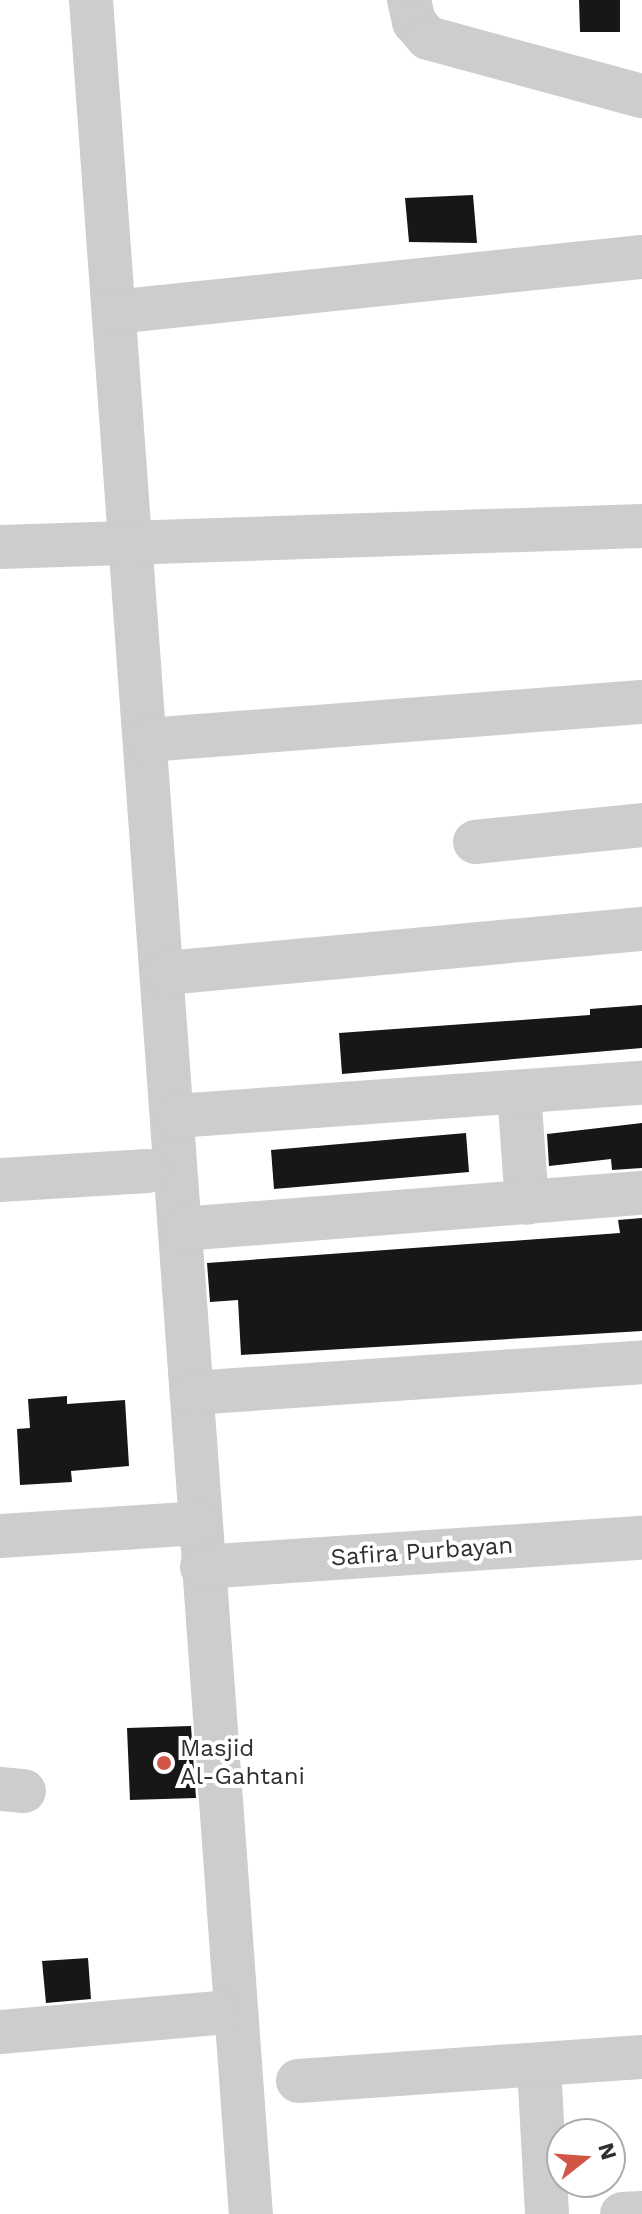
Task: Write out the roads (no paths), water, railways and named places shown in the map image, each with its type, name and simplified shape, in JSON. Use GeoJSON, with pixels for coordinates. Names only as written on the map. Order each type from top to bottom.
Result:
{"type":"FeatureCollection","features":[{"type":"Feature","properties":{"kind":"street"},"geometry":{"type":"LineString","coordinates":[[91,0],[166,973],[202,1567],[251,2214]]}},
{"type":"Feature","properties":{"kind":"street"},"geometry":{"type":"LineString","coordinates":[[409,0],[414,22],[428,38],[642,96]]}},
{"type":"Feature","properties":{"kind":"street"},"geometry":{"type":"LineString","coordinates":[[114,312],[642,257]]}},
{"type":"Feature","properties":{"kind":"street"},"geometry":{"type":"LineString","coordinates":[[0,547],[131,546],[642,526]]}},
{"type":"Feature","properties":{"kind":"street"},"geometry":{"type":"LineString","coordinates":[[147,740],[642,702]]}},
{"type":"Feature","properties":{"kind":"street"},"geometry":{"type":"LineString","coordinates":[[475,842],[642,825]]}},
{"type":"Feature","properties":{"kind":"street"},"geometry":{"type":"LineString","coordinates":[[166,973],[642,929]]}},
{"type":"Feature","properties":{"kind":"street"},"geometry":{"type":"LineString","coordinates":[[176,1116],[642,1083]]}},
{"type":"Feature","properties":{"kind":"street"},"geometry":{"type":"LineString","coordinates":[[519,1092],[527,1203]]}},
{"type":"Feature","properties":{"kind":"street"},"geometry":{"type":"LineString","coordinates":[[0,1180],[148,1171]]}},
{"type":"Feature","properties":{"kind":"street"},"geometry":{"type":"LineString","coordinates":[[182,1229],[642,1193]]}},
{"type":"Feature","properties":{"kind":"street"},"geometry":{"type":"LineString","coordinates":[[192,1393],[642,1362]]}},
{"type":"Feature","properties":{"kind":"street"},"geometry":{"type":"LineString","coordinates":[[0,1536],[199,1523]]}},
{"type":"Feature","properties":{"kind":"street","name":"Safira Purbayan"},"geometry":{"type":"LineString","coordinates":[[202,1567],[642,1538]]}},
{"type":"Feature","properties":{"kind":"street"},"geometry":{"type":"LineString","coordinates":[[0,2032],[218,2013]]}},
{"type":"Feature","properties":{"kind":"street"},"geometry":{"type":"LineString","coordinates":[[298,2081],[642,2057]]}},
{"type":"Feature","properties":{"kind":"street"},"geometry":{"type":"LineString","coordinates":[[539,2066],[547,2214]]}},
{"type":"Feature","properties":{"kind":"street"},"geometry":{"type":"LineString","coordinates":[[622,2214],[642,2213]]}},
{"type":"Feature","properties":{"kind":"place","name":"Masjid Al-Gahtani"},"geometry":{"type":"Point","coordinates":[164,1763]}}]}
